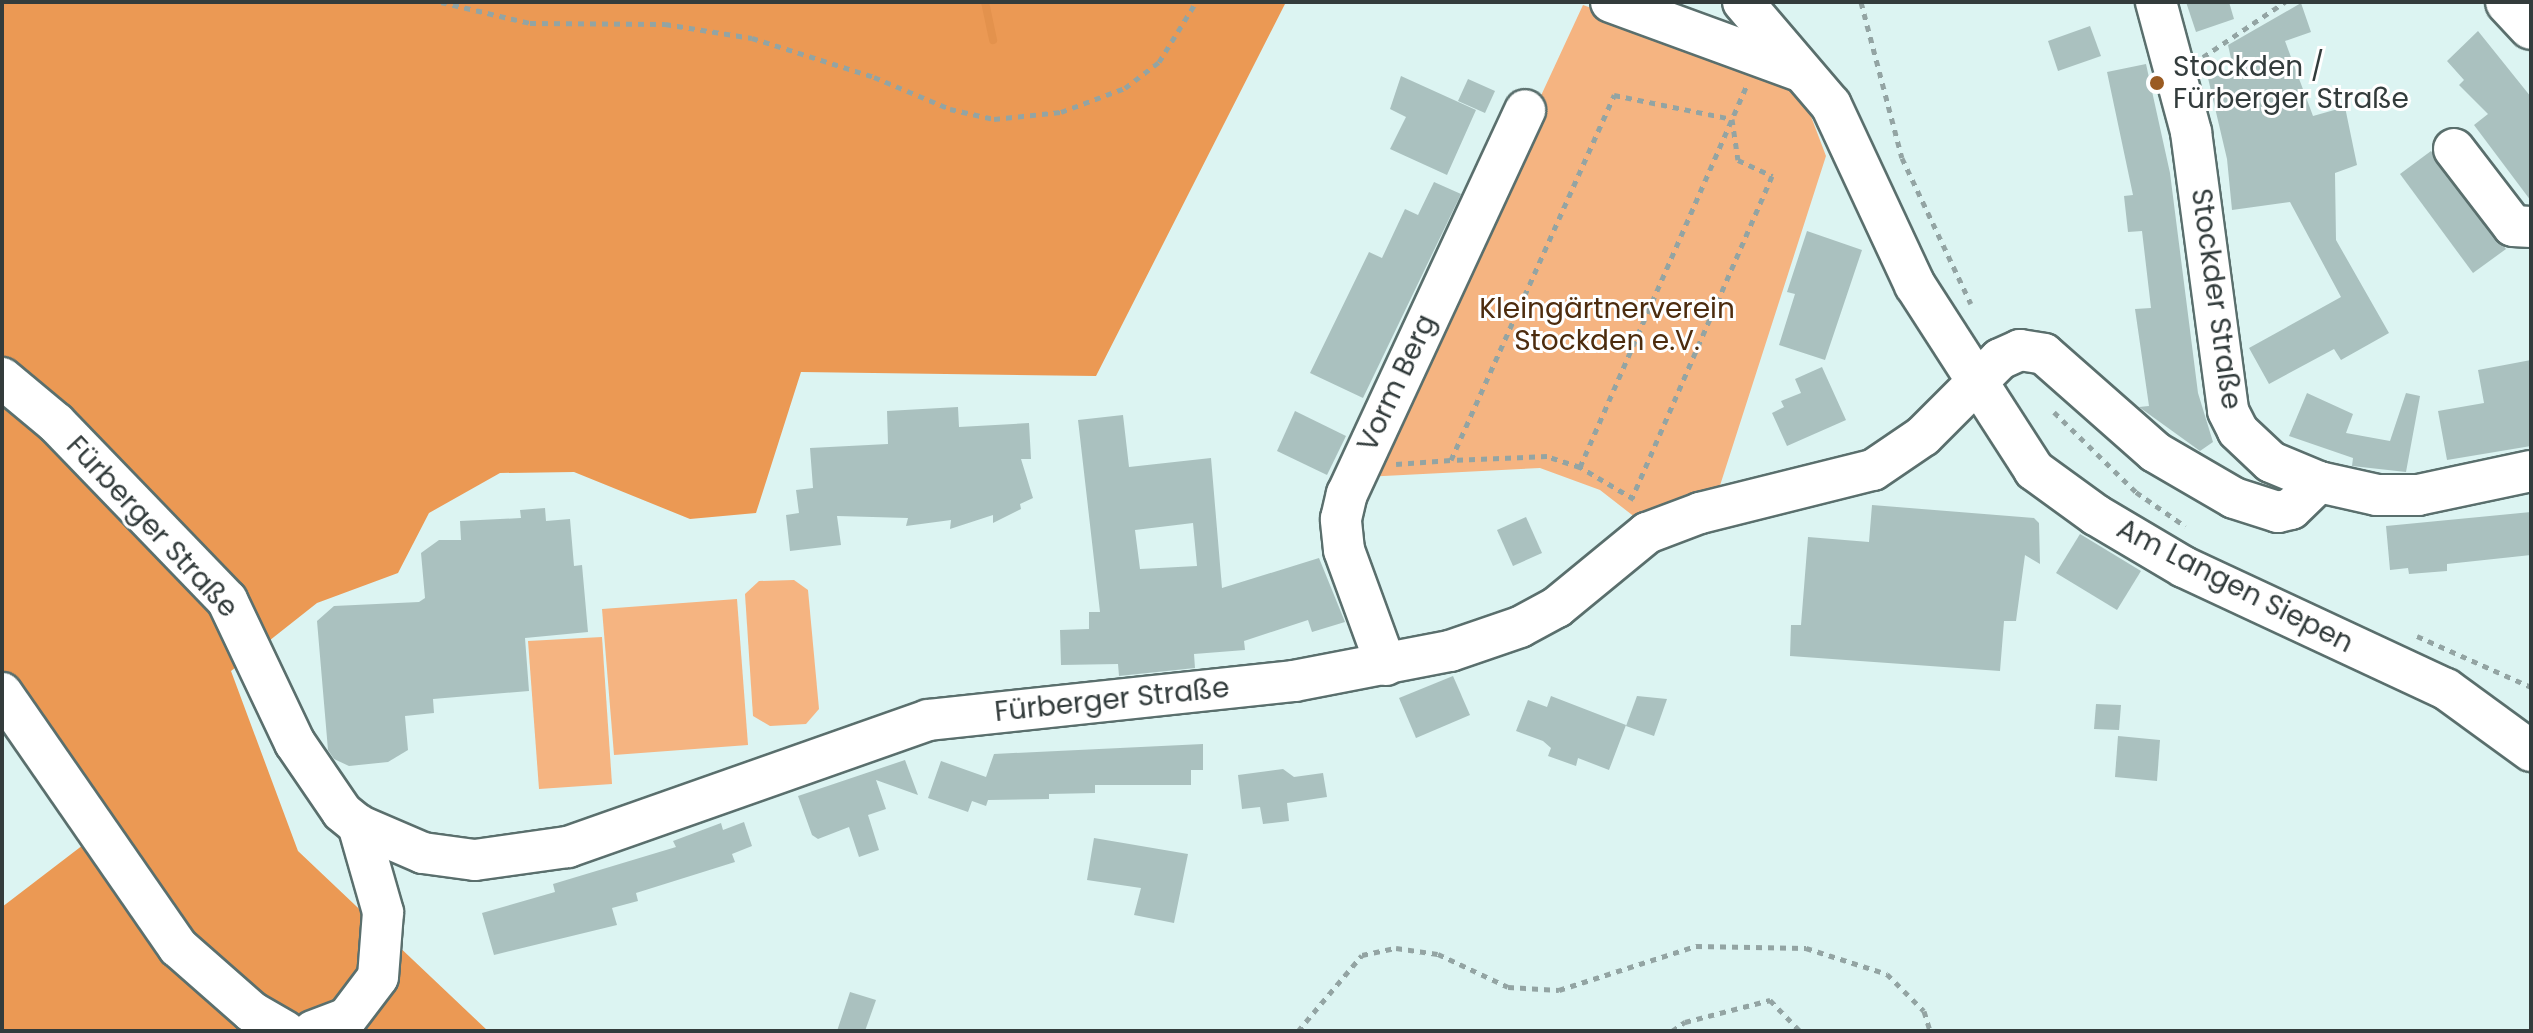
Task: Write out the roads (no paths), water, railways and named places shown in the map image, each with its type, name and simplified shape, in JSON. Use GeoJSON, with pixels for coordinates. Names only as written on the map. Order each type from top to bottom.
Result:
{"type":"FeatureCollection","features":[{"type":"Feature","properties":{"kind":"main road"},"geometry":{"type":"LineString","coordinates":[[2508,2],[2531,27]]}},
{"type":"Feature","properties":{"kind":"street"},"geometry":{"type":"LineString","coordinates":[[1611,2],[1806,73]]}},
{"type":"Feature","properties":{"kind":"street","name":"Am Langen Siepen"},"geometry":{"type":"LineString","coordinates":[[1743,2],[1806,73],[1842,127],[1915,285],[1978,378],[2034,470],[2096,515],[2267,609],[2446,689],[2531,751]]}},
{"type":"Feature","properties":{"kind":"street","name":"Stockder Straße"},"geometry":{"type":"LineString","coordinates":[[2156,2],[2178,75],[2199,179],[2228,411],[2251,447],[2271,462],[2319,482],[2377,495],[2418,495],[2531,471]]}},
{"type":"Feature","properties":{"kind":"street","name":"Vorm Berg"},"geometry":{"type":"LineString","coordinates":[[1386,665],[1344,550],[1341,519],[1358,466],[1525,110]]}},
{"type":"Feature","properties":{"kind":"street"},"geometry":{"type":"LineString","coordinates":[[2454,149],[2513,226],[2531,227]]}},
{"type":"Feature","properties":{"kind":"street","name":"Fürberger Straße"},"geometry":{"type":"LineString","coordinates":[[2,378],[56,423],[227,600],[295,743],[327,796],[358,825],[451,859],[525,856],[581,842],[928,720],[1294,681],[1386,665],[1520,627],[1575,595],[1647,533],[1873,470],[1923,436],[2000,359],[2020,350],[2044,354],[2155,452],[2234,498],[2278,512],[2291,509],[2319,482]]}},
{"type":"Feature","properties":{"kind":"street"},"geometry":{"type":"LineString","coordinates":[[2,693],[178,947],[252,1012],[285,1031]]}},
{"type":"Feature","properties":{"kind":"street"},"geometry":{"type":"LineString","coordinates":[[313,1031],[347,1018],[378,977],[383,912],[358,825]]}},
{"type":"Feature","properties":{"kind":"waterway"},"geometry":{"type":"LineString","coordinates":[[985,2],[993,40]]}},
{"type":"Feature","properties":{"kind":"place","name":"Stockden / Fürberger Straße"},"geometry":{"type":"Point","coordinates":[2157,83]}},
{"type":"Feature","properties":{"kind":"park label","name":"Kleingärtnerverein Stockden e.V."},"geometry":{"type":"Point","coordinates":[1607,325]}}]}
